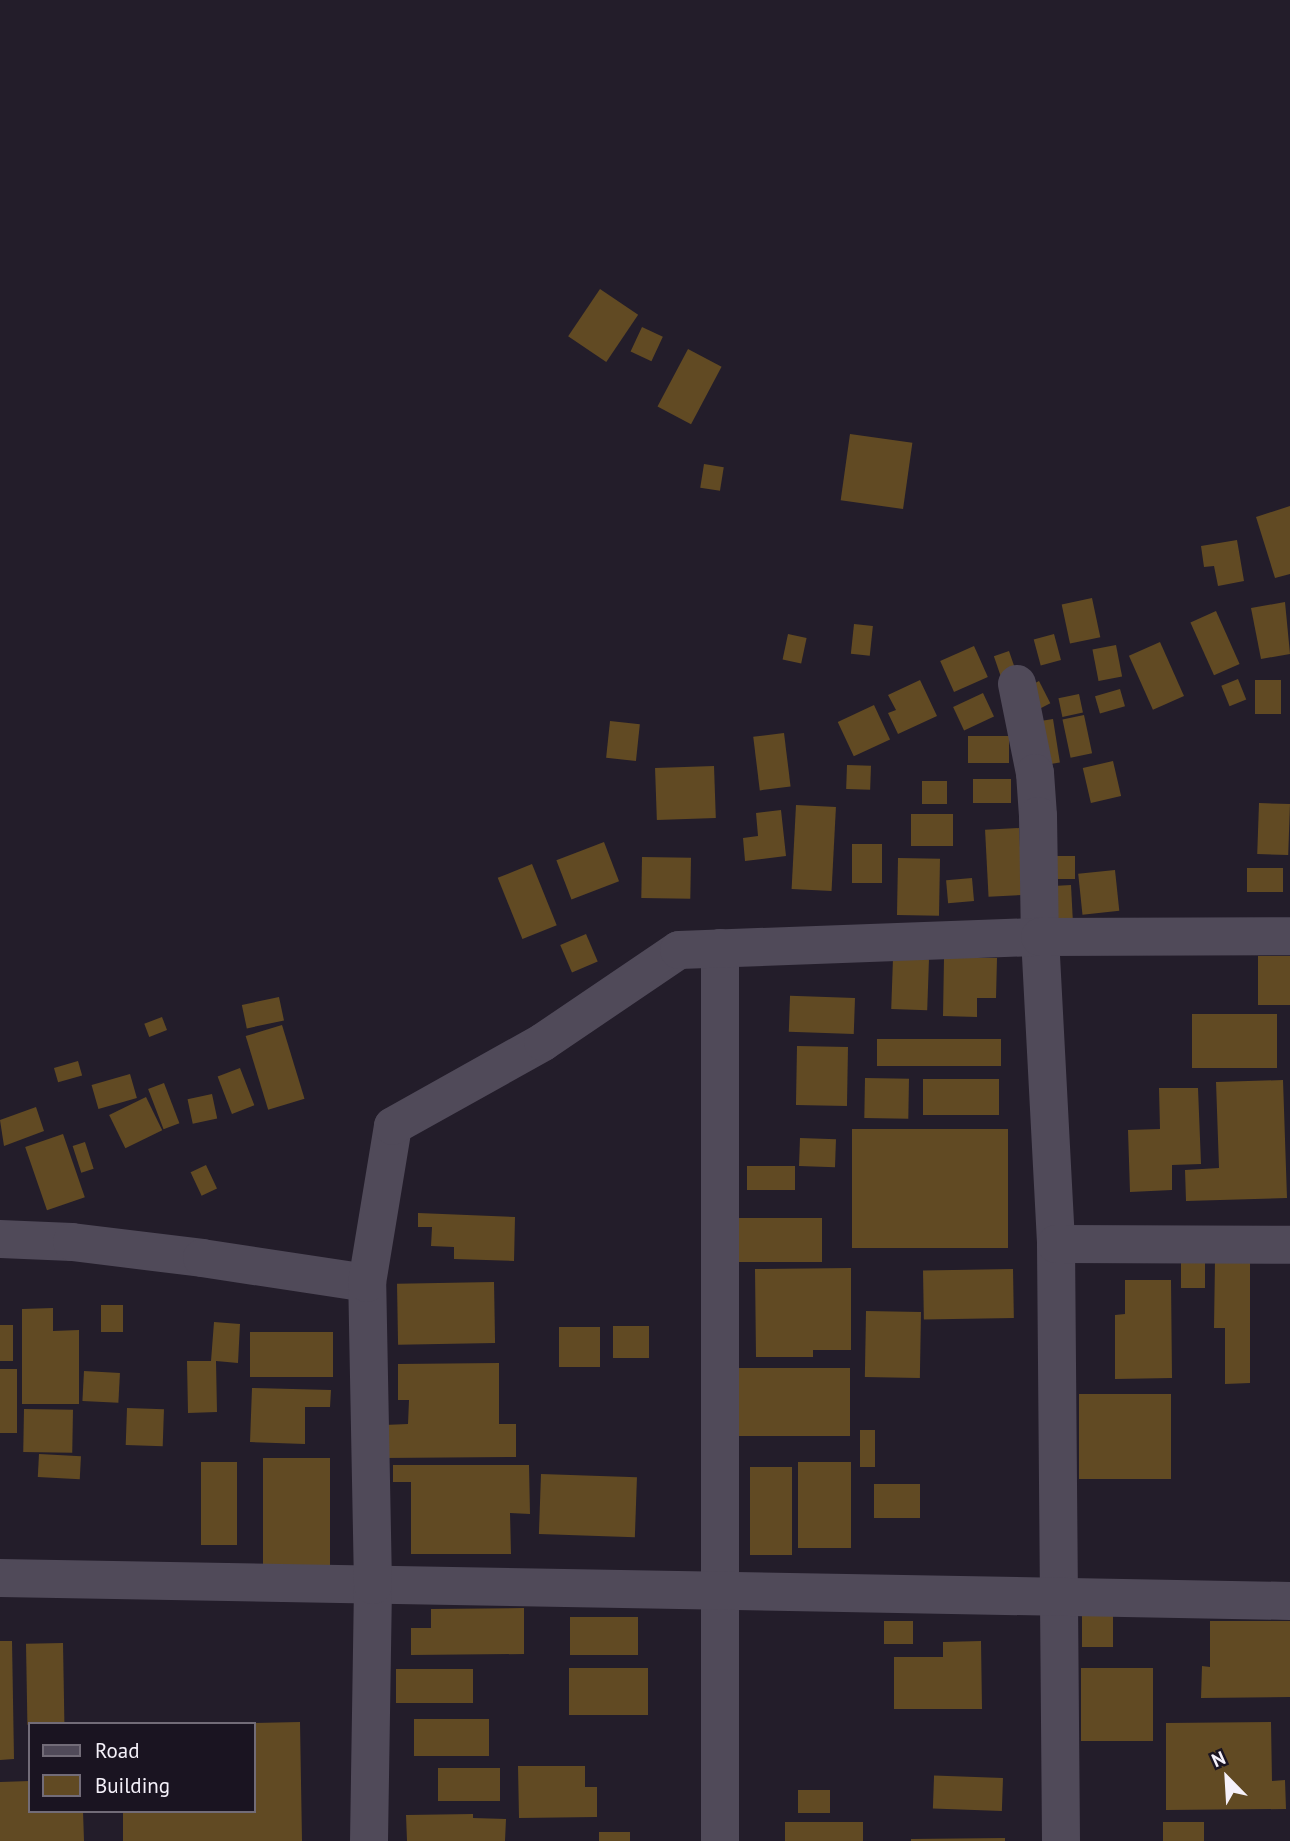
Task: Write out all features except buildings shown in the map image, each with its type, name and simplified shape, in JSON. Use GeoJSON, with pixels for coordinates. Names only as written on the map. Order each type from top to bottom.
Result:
{"type":"FeatureCollection","features":[{"type":"Feature","properties":{"kind":"street"},"geometry":{"type":"LineString","coordinates":[[1017,684],[1035,773],[1040,937],[1056,1244],[1061,1841]]}},
{"type":"Feature","properties":{"kind":"street"},"geometry":{"type":"LineString","coordinates":[[369,1841],[373,1585],[367,1283],[393,1126],[543,1042],[679,950],[1040,937],[1290,936]]}},
{"type":"Feature","properties":{"kind":"street"},"geometry":{"type":"LineString","coordinates":[[720,948],[720,1841]]}},
{"type":"Feature","properties":{"kind":"street"},"geometry":{"type":"LineString","coordinates":[[0,1240],[72,1242],[367,1283]]}},
{"type":"Feature","properties":{"kind":"street"},"geometry":{"type":"LineString","coordinates":[[1056,1244],[1290,1245]]}},
{"type":"Feature","properties":{"kind":"street"},"geometry":{"type":"LineString","coordinates":[[0,1578],[1290,1601]]}}]}
